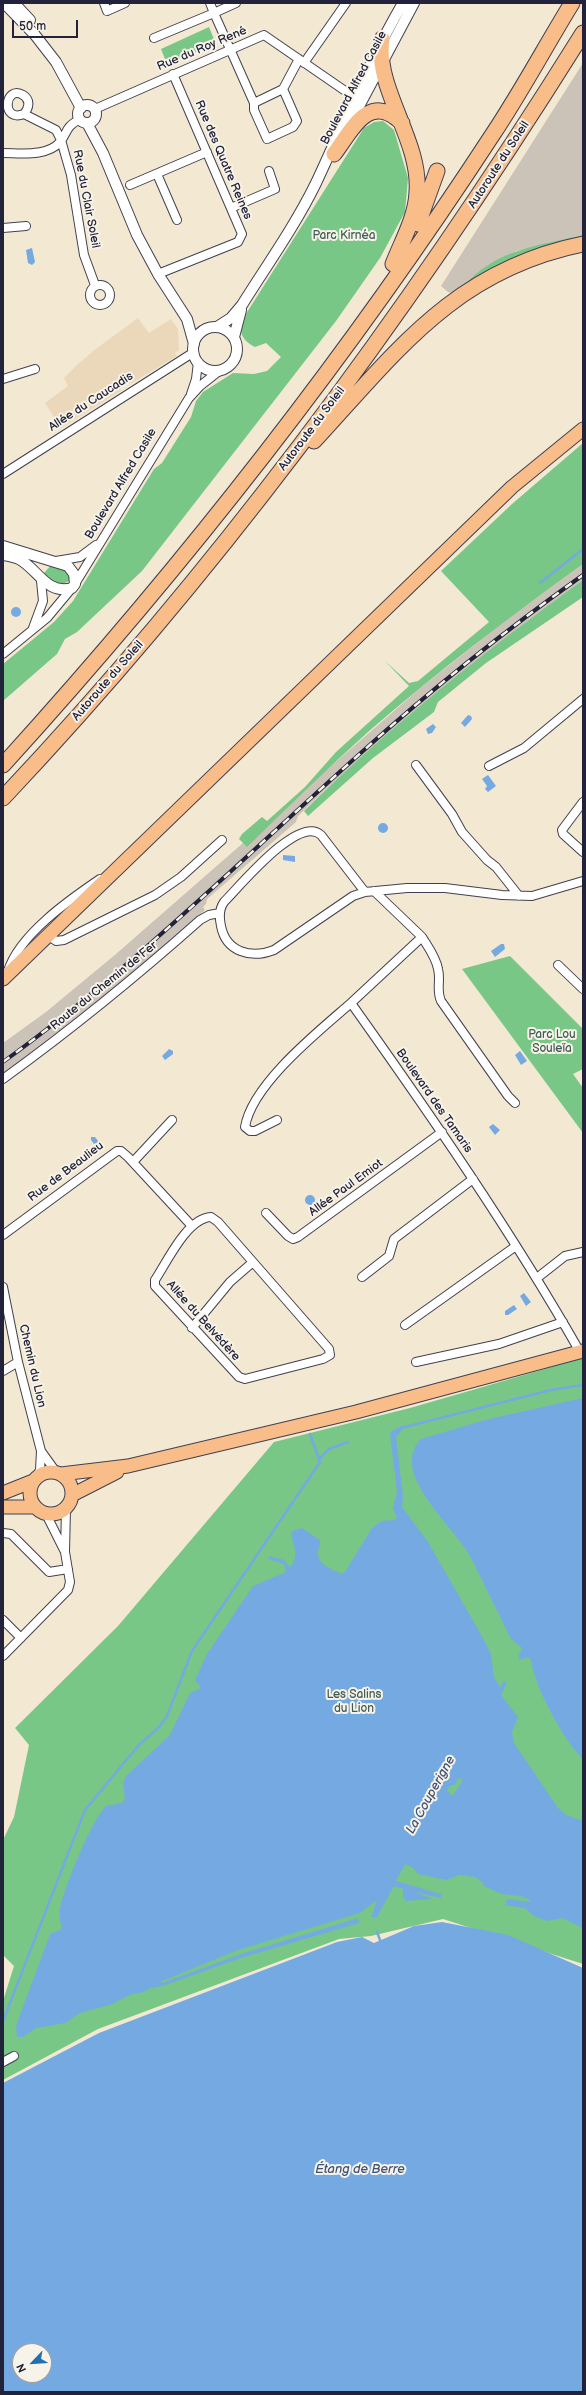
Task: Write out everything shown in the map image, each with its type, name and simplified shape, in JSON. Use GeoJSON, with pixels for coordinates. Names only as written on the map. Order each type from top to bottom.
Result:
{"type":"FeatureCollection","features":[{"type":"Feature","properties":{"kind":"highway","name":"Autoroute du Soleil"},"geometry":{"type":"LineString","coordinates":[[3,765],[106,649],[202,535],[319,385],[494,133],[572,3]]}},
{"type":"Feature","properties":{"kind":"highway","name":"Autoroute du Soleil"},"geometry":{"type":"LineString","coordinates":[[3,798],[116,671],[256,503],[361,364],[467,213],[511,148],[583,32]]}},
{"type":"Feature","properties":{"kind":"highway"},"geometry":{"type":"LineString","coordinates":[[382,39],[381,63],[413,158],[418,191],[415,210],[393,264]]}},
{"type":"Feature","properties":{"kind":"highway"},"geometry":{"type":"LineString","coordinates":[[334,154],[360,119],[371,112],[384,111],[402,123]]}},
{"type":"Feature","properties":{"kind":"highway"},"geometry":{"type":"LineString","coordinates":[[360,328],[393,264],[419,223],[437,171]]}},
{"type":"Feature","properties":{"kind":"highway"},"geometry":{"type":"LineString","coordinates":[[256,503],[388,358],[452,300],[476,285],[527,260],[583,244]]}},
{"type":"Feature","properties":{"kind":"main road"},"geometry":{"type":"LineString","coordinates":[[5,977],[512,487],[583,429]]}},
{"type":"Feature","properties":{"kind":"main road"},"geometry":{"type":"LineString","coordinates":[[3,1492],[34,1479],[46,1472],[59,1473],[128,1466],[356,1412],[582,1352]]}},
{"type":"Feature","properties":{"kind":"main road"},"geometry":{"type":"LineString","coordinates":[[72,1495],[128,1466]]}},
{"type":"Feature","properties":{"kind":"main road"},"geometry":{"type":"LineString","coordinates":[[3,1507],[34,1507],[46,1514],[60,1513],[66,1508],[72,1495],[70,1483],[59,1473]]}},
{"type":"Feature","properties":{"kind":"main road"},"geometry":{"type":"LineString","coordinates":[[34,1479],[29,1494],[34,1507]]}},
{"type":"Feature","properties":{"kind":"street"},"geometry":{"type":"LineString","coordinates":[[3,153],[53,150],[61,140],[66,130],[87,121],[96,114],[87,107],[36,35],[4,3]]}},
{"type":"Feature","properties":{"kind":"street"},"geometry":{"type":"LineString","coordinates":[[14,3],[38,28],[62,60],[87,107]]}},
{"type":"Feature","properties":{"kind":"street"},"geometry":{"type":"LineString","coordinates":[[104,3],[107,11],[125,3]]}},
{"type":"Feature","properties":{"kind":"street"},"geometry":{"type":"LineString","coordinates":[[210,3],[254,103],[254,110],[267,139],[293,127],[297,121],[283,89]]}},
{"type":"Feature","properties":{"kind":"street"},"geometry":{"type":"LineString","coordinates":[[154,38],[236,3]]}},
{"type":"Feature","properties":{"kind":"street"},"geometry":{"type":"LineString","coordinates":[[254,103],[283,89],[301,61],[346,3]]}},
{"type":"Feature","properties":{"kind":"street","name":"Boulevard Alfred Casile"},"geometry":{"type":"LineString","coordinates":[[315,184],[382,39],[403,3]]}},
{"type":"Feature","properties":{"kind":"street","name":"Boulevard Alfred Casile"},"geometry":{"type":"LineString","coordinates":[[213,327],[231,318],[242,305],[334,154],[414,3]]}},
{"type":"Feature","properties":{"kind":"street","name":"Rue du Roy René"},"geometry":{"type":"LineString","coordinates":[[87,107],[174,74],[264,35],[354,97]]}},
{"type":"Feature","properties":{"kind":"street","name":"Rue des Quatre Reines"},"geometry":{"type":"LineString","coordinates":[[158,274],[238,242],[242,234],[174,74]]}},
{"type":"Feature","properties":{"kind":"street"},"geometry":{"type":"LineString","coordinates":[[87,107],[78,113],[87,121],[103,153],[137,235],[158,274],[187,319],[198,362],[196,379],[189,398]]}},
{"type":"Feature","properties":{"kind":"street","name":"Rue du Clair Soleil"},"geometry":{"type":"LineString","coordinates":[[24,114],[56,130],[61,140],[71,175],[84,254],[95,285]]}},
{"type":"Feature","properties":{"kind":"street"},"geometry":{"type":"LineString","coordinates":[[130,185],[207,152]]}},
{"type":"Feature","properties":{"kind":"street"},"geometry":{"type":"LineString","coordinates":[[231,208],[275,189],[269,171]]}},
{"type":"Feature","properties":{"kind":"street"},"geometry":{"type":"LineString","coordinates":[[157,174],[177,220]]}},
{"type":"Feature","properties":{"kind":"street"},"geometry":{"type":"LineString","coordinates":[[3,228],[26,226]]}},
{"type":"Feature","properties":{"kind":"street","name":"Boulevard Alfred Casile"},"geometry":{"type":"LineString","coordinates":[[234,337],[242,305]]}},
{"type":"Feature","properties":{"kind":"street"},"geometry":{"type":"LineString","coordinates":[[187,319],[230,332],[237,344],[236,358],[226,368],[219,371],[200,386],[189,398]]}},
{"type":"Feature","properties":{"kind":"street"},"geometry":{"type":"LineString","coordinates":[[194,348],[200,334],[213,327]]}},
{"type":"Feature","properties":{"kind":"street","name":"Allée du Caucadis"},"geometry":{"type":"LineString","coordinates":[[3,474],[194,348]]}},
{"type":"Feature","properties":{"kind":"street"},"geometry":{"type":"LineString","coordinates":[[198,362],[207,370],[219,371]]}},
{"type":"Feature","properties":{"kind":"street"},"geometry":{"type":"LineString","coordinates":[[3,379],[35,369]]}},
{"type":"Feature","properties":{"kind":"street","name":"Boulevard Alfred Casile"},"geometry":{"type":"LineString","coordinates":[[3,654],[47,618],[74,586],[189,398]]}},
{"type":"Feature","properties":{"kind":"street"},"geometry":{"type":"LineString","coordinates":[[51,560],[80,557],[102,541]]}},
{"type":"Feature","properties":{"kind":"street"},"geometry":{"type":"LineString","coordinates":[[3,546],[51,560],[72,569],[74,586],[59,589],[39,578],[19,559],[3,555]]}},
{"type":"Feature","properties":{"kind":"street"},"geometry":{"type":"LineString","coordinates":[[32,630],[43,601],[39,578],[51,560]]}},
{"type":"Feature","properties":{"kind":"street"},"geometry":{"type":"LineString","coordinates":[[489,766],[524,748],[582,701]]}},
{"type":"Feature","properties":{"kind":"street"},"geometry":{"type":"LineString","coordinates":[[416,765],[452,814],[462,832],[487,860],[496,867],[519,896]]}},
{"type":"Feature","properties":{"kind":"street"},"geometry":{"type":"LineString","coordinates":[[583,802],[562,830],[563,834],[583,852]]}},
{"type":"Feature","properties":{"kind":"street"},"geometry":{"type":"LineString","coordinates":[[365,892],[321,835],[312,830],[287,840],[271,853],[224,902],[220,913],[224,935],[230,945],[243,953],[261,954],[274,950],[353,896],[365,892],[408,888],[445,888],[532,896],[583,881]]}},
{"type":"Feature","properties":{"kind":"street"},"geometry":{"type":"LineString","coordinates":[[49,936],[56,941],[64,940],[143,902],[181,877],[222,840]]}},
{"type":"Feature","properties":{"kind":"street"},"geometry":{"type":"LineString","coordinates":[[5,977],[12,958],[40,926],[82,891],[125,862]]}},
{"type":"Feature","properties":{"kind":"street"},"geometry":{"type":"LineString","coordinates":[[374,891],[422,937],[433,954],[438,968],[438,991],[441,1000],[508,1096],[515,1103]]}},
{"type":"Feature","properties":{"kind":"street","name":"Route du Chemin de Fer"},"geometry":{"type":"LineString","coordinates":[[3,1079],[60,1037],[140,974],[200,920],[220,913]]}},
{"type":"Feature","properties":{"kind":"street"},"geometry":{"type":"LineString","coordinates":[[277,1120],[255,1131],[250,1131],[246,1127],[249,1114],[274,1076],[305,1044],[422,937]]}},
{"type":"Feature","properties":{"kind":"street"},"geometry":{"type":"LineString","coordinates":[[558,965],[583,989]]}},
{"type":"Feature","properties":{"kind":"street","name":"Boulevard des Tamaris"},"geometry":{"type":"LineString","coordinates":[[351,1003],[442,1132],[537,1278],[582,1352]]}},
{"type":"Feature","properties":{"kind":"street"},"geometry":{"type":"LineString","coordinates":[[133,1162],[172,1120]]}},
{"type":"Feature","properties":{"kind":"street","name":"Allée Paul Emiot"},"geometry":{"type":"LineString","coordinates":[[266,1213],[288,1236],[294,1239],[442,1132]]}},
{"type":"Feature","properties":{"kind":"street","name":"Rue de Beaulieu"},"geometry":{"type":"LineString","coordinates":[[3,1235],[114,1152],[121,1151],[191,1225]]}},
{"type":"Feature","properties":{"kind":"street"},"geometry":{"type":"LineString","coordinates":[[362,1277],[389,1256],[394,1240],[473,1179]]}},
{"type":"Feature","properties":{"kind":"street","name":"Allée du Belvédère"},"geometry":{"type":"LineString","coordinates":[[212,1217],[216,1219],[329,1349],[330,1356],[323,1359],[242,1378],[235,1375],[154,1284],[191,1225],[203,1218],[212,1217]]}},
{"type":"Feature","properties":{"kind":"street"},"geometry":{"type":"LineString","coordinates":[[405,1324],[516,1246]]}},
{"type":"Feature","properties":{"kind":"street"},"geometry":{"type":"LineString","coordinates":[[537,1278],[565,1256],[583,1252]]}},
{"type":"Feature","properties":{"kind":"street"},"geometry":{"type":"LineString","coordinates":[[192,1328],[230,1282],[253,1262]]}},
{"type":"Feature","properties":{"kind":"street","name":"Chemin du Lion"},"geometry":{"type":"LineString","coordinates":[[3,1287],[18,1362],[41,1451],[40,1470],[34,1479]]}},
{"type":"Feature","properties":{"kind":"street"},"geometry":{"type":"LineString","coordinates":[[416,1362],[498,1344],[563,1322]]}},
{"type":"Feature","properties":{"kind":"street"},"geometry":{"type":"LineString","coordinates":[[3,1370],[18,1362]]}},
{"type":"Feature","properties":{"kind":"street","name":"Chemin du Lion"},"geometry":{"type":"LineString","coordinates":[[41,1451],[59,1473]]}},
{"type":"Feature","properties":{"kind":"street"},"geometry":{"type":"LineString","coordinates":[[3,1656],[66,1594],[70,1582],[65,1552],[66,1508]]}},
{"type":"Feature","properties":{"kind":"street"},"geometry":{"type":"LineString","coordinates":[[46,1514],[65,1552]]}},
{"type":"Feature","properties":{"kind":"street"},"geometry":{"type":"LineString","coordinates":[[3,1533],[11,1534],[49,1572],[68,1569]]}},
{"type":"Feature","properties":{"kind":"street"},"geometry":{"type":"LineString","coordinates":[[3,1620],[21,1638]]}},
{"type":"Feature","properties":{"kind":"street"},"geometry":{"type":"LineString","coordinates":[[3,2062],[14,2056]]}},
{"type":"Feature","properties":{"kind":"shaded area"},"geometry":{"type":"Polygon","coordinates":[[[583,63],[583,235],[516,251],[454,294],[448,292],[441,286],[583,63]]]}},
{"type":"Feature","properties":{"kind":"shaded area"},"geometry":{"type":"Polygon","coordinates":[[[138,318],[149,333],[171,319],[178,329],[179,350],[175,353],[177,356],[132,383],[124,384],[121,386],[121,391],[61,428],[45,403],[68,386],[64,378],[78,364],[138,318]]]}},
{"type":"Feature","properties":{"kind":"shaded area"},"geometry":{"type":"Polygon","coordinates":[[[583,564],[583,580],[533,617],[409,715],[325,790],[298,816],[296,822],[207,899],[206,904],[203,907],[205,910],[160,952],[3,1074],[3,1043],[46,1012],[116,954],[418,690],[511,616],[583,564]]]}},
{"type":"Feature","properties":{"kind":"green space"},"geometry":{"type":"Polygon","coordinates":[[[209,27],[216,44],[167,64],[161,49],[209,27]]]}},
{"type":"Feature","properties":{"kind":"green space","name":"Parc Kirnéa"},"geometry":{"type":"Polygon","coordinates":[[[383,121],[394,130],[408,178],[405,212],[380,258],[336,321],[142,571],[77,632],[65,639],[57,654],[3,701],[3,664],[54,622],[73,601],[154,469],[162,463],[191,417],[196,401],[203,392],[233,373],[254,374],[267,371],[281,357],[266,343],[255,347],[244,338],[241,327],[244,317],[364,128],[374,122],[383,121]]]}},
{"type":"Feature","properties":{"kind":"green space"},"geometry":{"type":"Polygon","coordinates":[[[583,235],[583,241],[454,294],[483,269],[509,254],[533,246],[583,235]]]}},
{"type":"Feature","properties":{"kind":"green space"},"geometry":{"type":"Polygon","coordinates":[[[583,443],[583,564],[474,645],[420,688],[337,760],[247,847],[239,839],[242,834],[262,817],[267,821],[305,787],[336,752],[409,686],[385,661],[409,683],[418,681],[489,622],[441,571],[512,504],[583,443]]]}},
{"type":"Feature","properties":{"kind":"green space"},"geometry":{"type":"Polygon","coordinates":[[[51,565],[66,569],[70,575],[69,581],[63,584],[48,579],[44,573],[51,565]]]}},
{"type":"Feature","properties":{"kind":"green space"},"geometry":{"type":"Polygon","coordinates":[[[583,580],[583,597],[486,663],[438,702],[434,712],[373,758],[308,816],[304,811],[404,719],[510,634],[583,580]]]}},
{"type":"Feature","properties":{"kind":"green space","name":"Parc Lou Souleïa"},"geometry":{"type":"Polygon","coordinates":[[[510,956],[583,1029],[583,1069],[573,1074],[583,1088],[583,1133],[462,969],[510,956]]]}},
{"type":"Feature","properties":{"kind":"green space","name":"Les Salins du Lion"},"geometry":{"type":"Polygon","coordinates":[[[583,1358],[583,1964],[443,1919],[371,1936],[339,1939],[98,2029],[3,2080],[3,2001],[14,1966],[3,1955],[3,1840],[14,1817],[29,1745],[15,1728],[118,1626],[274,1442],[410,1408],[583,1358]]]}},
{"type":"Feature","properties":{"kind":"water"},"geometry":{"type":"Polygon","coordinates":[[[32,248],[35,262],[32,265],[28,263],[26,250],[32,248]]]}},
{"type":"Feature","properties":{"kind":"water"},"geometry":{"type":"Polygon","coordinates":[[[16,607],[21,612],[16,617],[11,612],[16,607]]]}},
{"type":"Feature","properties":{"kind":"water"},"geometry":{"type":"Polygon","coordinates":[[[468,715],[471,716],[472,719],[465,727],[461,723],[468,715]]]}},
{"type":"Feature","properties":{"kind":"water"},"geometry":{"type":"Polygon","coordinates":[[[433,724],[436,727],[432,733],[428,734],[426,729],[433,724]]]}},
{"type":"Feature","properties":{"kind":"water"},"geometry":{"type":"Polygon","coordinates":[[[488,775],[496,786],[488,792],[485,789],[487,786],[482,779],[488,775]]]}},
{"type":"Feature","properties":{"kind":"water"},"geometry":{"type":"Polygon","coordinates":[[[383,823],[388,828],[383,833],[378,828],[383,823]]]}},
{"type":"Feature","properties":{"kind":"water"},"geometry":{"type":"Polygon","coordinates":[[[283,855],[295,856],[295,862],[283,860],[283,855]]]}},
{"type":"Feature","properties":{"kind":"water"},"geometry":{"type":"Polygon","coordinates":[[[501,944],[504,944],[505,949],[495,957],[491,951],[501,944]]]}},
{"type":"Feature","properties":{"kind":"water"},"geometry":{"type":"Polygon","coordinates":[[[169,1049],[173,1051],[173,1054],[165,1060],[162,1056],[169,1049]]]}},
{"type":"Feature","properties":{"kind":"water"},"geometry":{"type":"Polygon","coordinates":[[[520,1051],[527,1061],[521,1065],[515,1055],[520,1051]]]}},
{"type":"Feature","properties":{"kind":"water"},"geometry":{"type":"Polygon","coordinates":[[[493,1124],[500,1130],[495,1135],[489,1127],[493,1124]]]}},
{"type":"Feature","properties":{"kind":"water"},"geometry":{"type":"Polygon","coordinates":[[[91,1137],[95,1137],[101,1145],[97,1148],[91,1140],[91,1137]]]}},
{"type":"Feature","properties":{"kind":"water"},"geometry":{"type":"Polygon","coordinates":[[[308,1195],[312,1195],[314,1196],[314,1204],[308,1205],[305,1202],[305,1198],[308,1195]]]}},
{"type":"Feature","properties":{"kind":"water"},"geometry":{"type":"Polygon","coordinates":[[[524,1293],[531,1302],[526,1306],[520,1296],[524,1293]]]}},
{"type":"Feature","properties":{"kind":"water"},"geometry":{"type":"Polygon","coordinates":[[[514,1305],[517,1309],[508,1315],[505,1315],[505,1311],[514,1305]]]}},
{"type":"Feature","properties":{"kind":"water"},"geometry":{"type":"Polygon","coordinates":[[[583,1398],[583,1759],[567,1740],[551,1712],[533,1671],[531,1660],[527,1657],[520,1660],[518,1657],[522,1648],[511,1639],[470,1556],[427,1499],[418,1483],[412,1467],[413,1453],[421,1439],[485,1420],[583,1398]]]}},
{"type":"Feature","properties":{"kind":"water"},"geometry":{"type":"Polygon","coordinates":[[[401,1426],[402,1430],[396,1437],[403,1496],[402,1507],[428,1542],[483,1638],[491,1654],[494,1677],[500,1687],[504,1681],[507,1682],[501,1695],[518,1717],[512,1732],[514,1743],[558,1808],[566,1815],[583,1821],[583,1928],[562,1918],[547,1921],[534,1916],[525,1908],[505,1905],[507,1899],[532,1902],[529,1899],[502,1894],[485,1887],[481,1881],[475,1877],[459,1875],[446,1880],[418,1874],[412,1867],[405,1864],[399,1870],[396,1881],[441,1894],[441,1898],[415,1892],[432,1899],[406,1901],[403,1897],[403,1889],[394,1886],[377,1917],[371,1917],[377,1900],[360,1913],[238,1950],[160,1982],[162,1983],[241,1954],[358,1918],[359,1923],[241,1958],[163,1986],[151,1988],[141,1993],[132,1994],[112,2004],[80,2013],[65,2023],[36,2028],[23,2037],[17,2037],[16,2026],[50,1934],[62,1929],[59,1914],[60,1908],[79,1854],[93,1825],[106,1806],[122,1803],[125,1799],[123,1783],[126,1776],[170,1735],[190,1693],[201,1688],[195,1680],[207,1654],[253,1586],[286,1572],[284,1564],[268,1559],[269,1556],[284,1560],[290,1567],[295,1559],[291,1533],[302,1528],[320,1540],[318,1553],[320,1561],[341,1574],[345,1572],[372,1528],[382,1521],[394,1520],[397,1518],[393,1508],[397,1492],[390,1434],[392,1431],[401,1426]],[[458,1778],[455,1785],[451,1785],[447,1790],[451,1795],[453,1795],[463,1780],[458,1778]]]}},
{"type":"Feature","properties":{"kind":"water","name":"Étang de Berre"},"geometry":{"type":"Polygon","coordinates":[[[442,1922],[508,1935],[583,1968],[583,2392],[3,2392],[3,2083],[99,2033],[337,1942],[362,1937],[374,1943],[414,1926],[442,1922]]]}},
{"type":"Feature","properties":{"kind":"waterway"},"geometry":{"type":"LineString","coordinates":[[540,583],[583,549]]}},
{"type":"Feature","properties":{"kind":"waterway"},"geometry":{"type":"LineString","coordinates":[[401,1428],[551,1390],[583,1385]]}},
{"type":"Feature","properties":{"kind":"waterway"},"geometry":{"type":"LineString","coordinates":[[3,2021],[85,1810],[138,1746],[160,1726],[167,1716],[192,1651],[320,1462],[310,1434]]}},
{"type":"Feature","properties":{"kind":"waterway"},"geometry":{"type":"LineString","coordinates":[[320,1458],[329,1449],[348,1442]]}},
{"type":"Feature","properties":{"kind":"waterway","name":"La Couperigne"},"geometry":{"type":"LineString","coordinates":[[396,1878],[404,1864]]}},
{"type":"Feature","properties":{"kind":"waterway","name":"La Couperigne"},"geometry":{"type":"LineString","coordinates":[[377,1932],[380,1940]]}},
{"type":"Feature","properties":{"kind":"railway"},"geometry":{"type":"LineString","coordinates":[[3,1062],[97,989],[187,911],[363,751],[443,682],[498,638],[583,575]]}}]}
